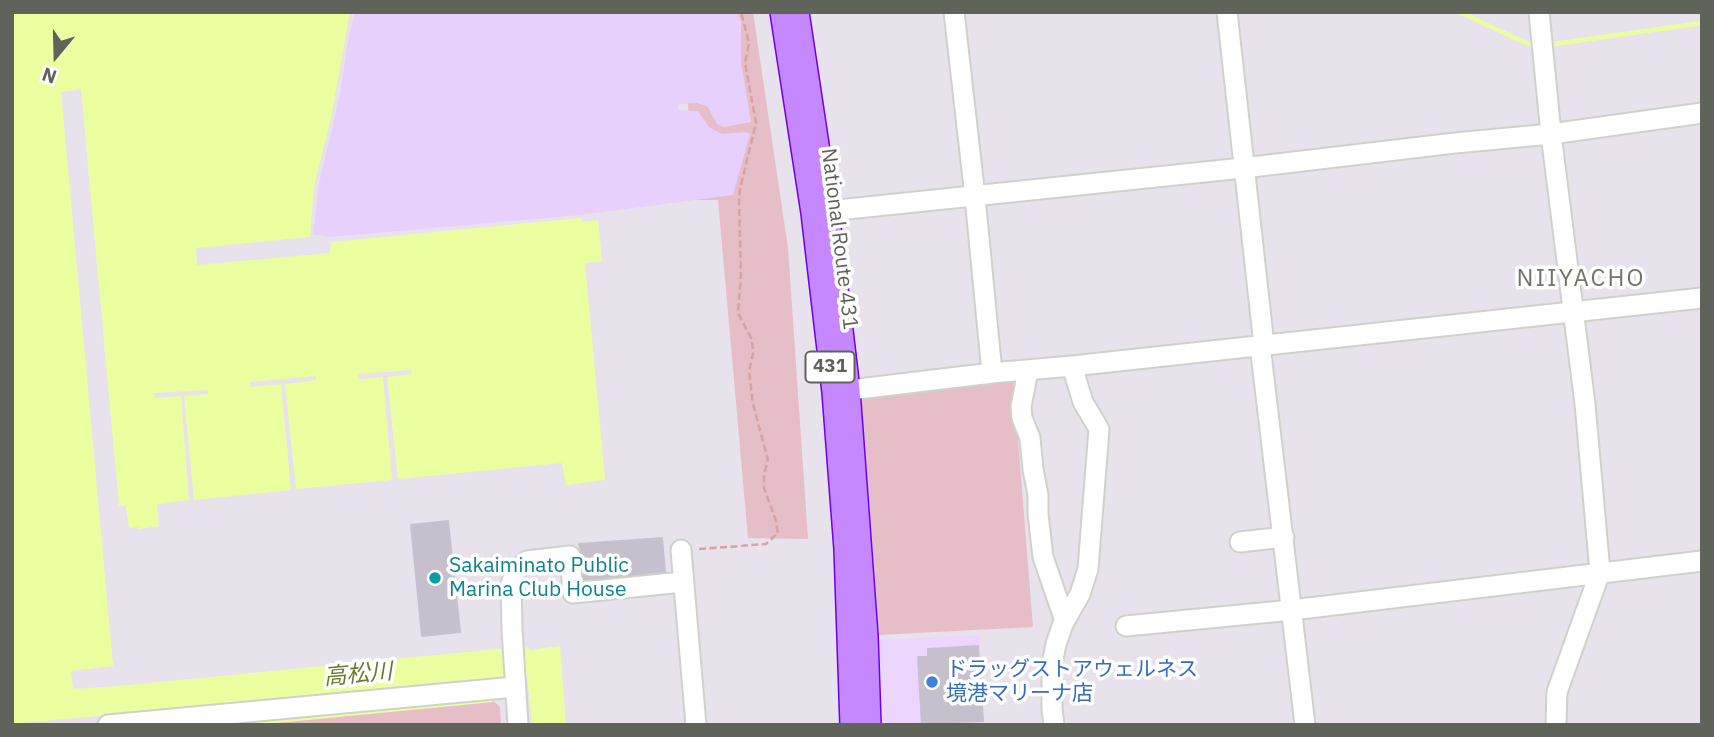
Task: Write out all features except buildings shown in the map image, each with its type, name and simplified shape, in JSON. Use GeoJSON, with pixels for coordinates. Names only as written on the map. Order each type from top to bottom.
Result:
{"type":"FeatureCollection","features":[{"type":"Feature","properties":{"kind":"highway","name":"National Route 431"},"geometry":{"type":"LineString","coordinates":[[781,12],[841,391],[851,725]]}},
{"type":"Feature","properties":{"kind":"highway","name":"National Route 431"},"geometry":{"type":"LineString","coordinates":[[799,12],[828,211],[841,391],[867,636],[870,725]]}},
{"type":"Feature","properties":{"kind":"street"},"geometry":{"type":"LineString","coordinates":[[954,12],[992,373]]}},
{"type":"Feature","properties":{"kind":"street"},"geometry":{"type":"LineString","coordinates":[[1227,12],[1305,725]]}},
{"type":"Feature","properties":{"kind":"street"},"geometry":{"type":"LineString","coordinates":[[1539,12],[1551,134],[1585,404],[1600,572],[1557,692],[1556,725]]}},
{"type":"Feature","properties":{"kind":"street"},"geometry":{"type":"LineString","coordinates":[[828,211],[1551,134],[1702,113]]}},
{"type":"Feature","properties":{"kind":"street"},"geometry":{"type":"LineString","coordinates":[[841,391],[1702,298]]}},
{"type":"Feature","properties":{"kind":"street"},"geometry":{"type":"LineString","coordinates":[[1054,725],[1052,664],[1056,644],[1080,594],[1088,569],[1099,429],[1083,402],[1072,366]]}},
{"type":"Feature","properties":{"kind":"street"},"geometry":{"type":"LineString","coordinates":[[1028,370],[1021,408],[1030,438],[1038,495],[1042,556],[1065,621]]}},
{"type":"Feature","properties":{"kind":"street"},"geometry":{"type":"LineString","coordinates":[[1240,542],[1284,537]]}},
{"type":"Feature","properties":{"kind":"street"},"geometry":{"type":"LineString","coordinates":[[681,550],[696,725]]}},
{"type":"Feature","properties":{"kind":"street"},"geometry":{"type":"LineString","coordinates":[[518,725],[511,584],[516,571],[527,561],[570,556],[573,593],[684,582]]}},
{"type":"Feature","properties":{"kind":"street"},"geometry":{"type":"LineString","coordinates":[[1126,626],[1292,610],[1702,561]]}},
{"type":"Feature","properties":{"kind":"street"},"geometry":{"type":"LineString","coordinates":[[108,725],[515,683]]}},
{"type":"Feature","properties":{"kind":"path"},"geometry":{"type":"LineString","coordinates":[[681,550],[766,544],[778,533],[764,488],[768,460],[753,404],[749,371],[753,354],[752,340],[738,313],[741,274],[740,189],[757,123],[745,63],[749,43],[741,12]]}},
{"type":"Feature","properties":{"kind":"shaded area"},"geometry":{"type":"Polygon","coordinates":[[[681,12],[753,12],[788,248],[808,539],[748,538],[718,200],[695,200],[681,12]]]}},
{"type":"Feature","properties":{"kind":"shaded area"},"geometry":{"type":"Polygon","coordinates":[[[1013,377],[1033,627],[879,635],[861,395],[1013,377]]]}},
{"type":"Feature","properties":{"kind":"shaded area","name":"ドラッグストアウェルネス 境港マリーナ店"},"geometry":{"type":"Polygon","coordinates":[[[979,635],[984,725],[883,725],[879,640],[979,635]]]}},
{"type":"Feature","properties":{"kind":"shaded area"},"geometry":{"type":"Polygon","coordinates":[[[490,698],[500,707],[501,725],[199,725],[490,698]]]}},
{"type":"Feature","properties":{"kind":"sand"},"geometry":{"type":"Polygon","coordinates":[[[355,12],[737,12],[741,21],[741,62],[751,122],[724,127],[717,124],[708,107],[697,103],[679,104],[678,110],[698,111],[709,127],[722,134],[750,134],[733,195],[580,215],[330,237],[313,234],[319,184],[340,94],[355,12]]]}},
{"type":"Feature","properties":{"kind":"water","name":"高松川"},"geometry":{"type":"Polygon","coordinates":[[[12,12],[350,12],[331,118],[314,186],[310,237],[196,248],[197,265],[330,253],[331,242],[581,218],[582,222],[598,220],[602,261],[585,263],[605,480],[566,485],[562,463],[398,479],[387,377],[412,374],[411,370],[358,374],[359,379],[383,377],[392,480],[296,489],[285,384],[316,380],[316,376],[250,382],[250,387],[281,384],[291,490],[194,500],[184,396],[208,394],[208,390],[154,393],[155,398],[181,396],[189,500],[157,504],[159,526],[129,528],[126,506],[119,506],[81,89],[61,92],[113,666],[71,671],[73,689],[498,649],[528,647],[529,650],[560,646],[566,725],[532,725],[527,676],[12,724],[12,12]]]}},
{"type":"Feature","properties":{"kind":"waterway"},"geometry":{"type":"LineString","coordinates":[[1460,12],[1538,47]]}},
{"type":"Feature","properties":{"kind":"waterway"},"geometry":{"type":"LineString","coordinates":[[1547,45],[1702,23]]}},
{"type":"Feature","properties":{"kind":"waterway"},"geometry":{"type":"LineString","coordinates":[[232,725],[491,700]]}},
{"type":"Feature","properties":{"kind":"place","name":"Sakaiminato Public Marina Club House"},"geometry":{"type":"Point","coordinates":[435,578]}},
{"type":"Feature","properties":{"kind":"place","name":"ドラッグストアウェルネス 境港マリーナ店"},"geometry":{"type":"Point","coordinates":[932,682]}},
{"type":"Feature","properties":{"kind":"district","name":"NIIYACHO"},"geometry":{"type":"Point","coordinates":[1581,279]}}]}
